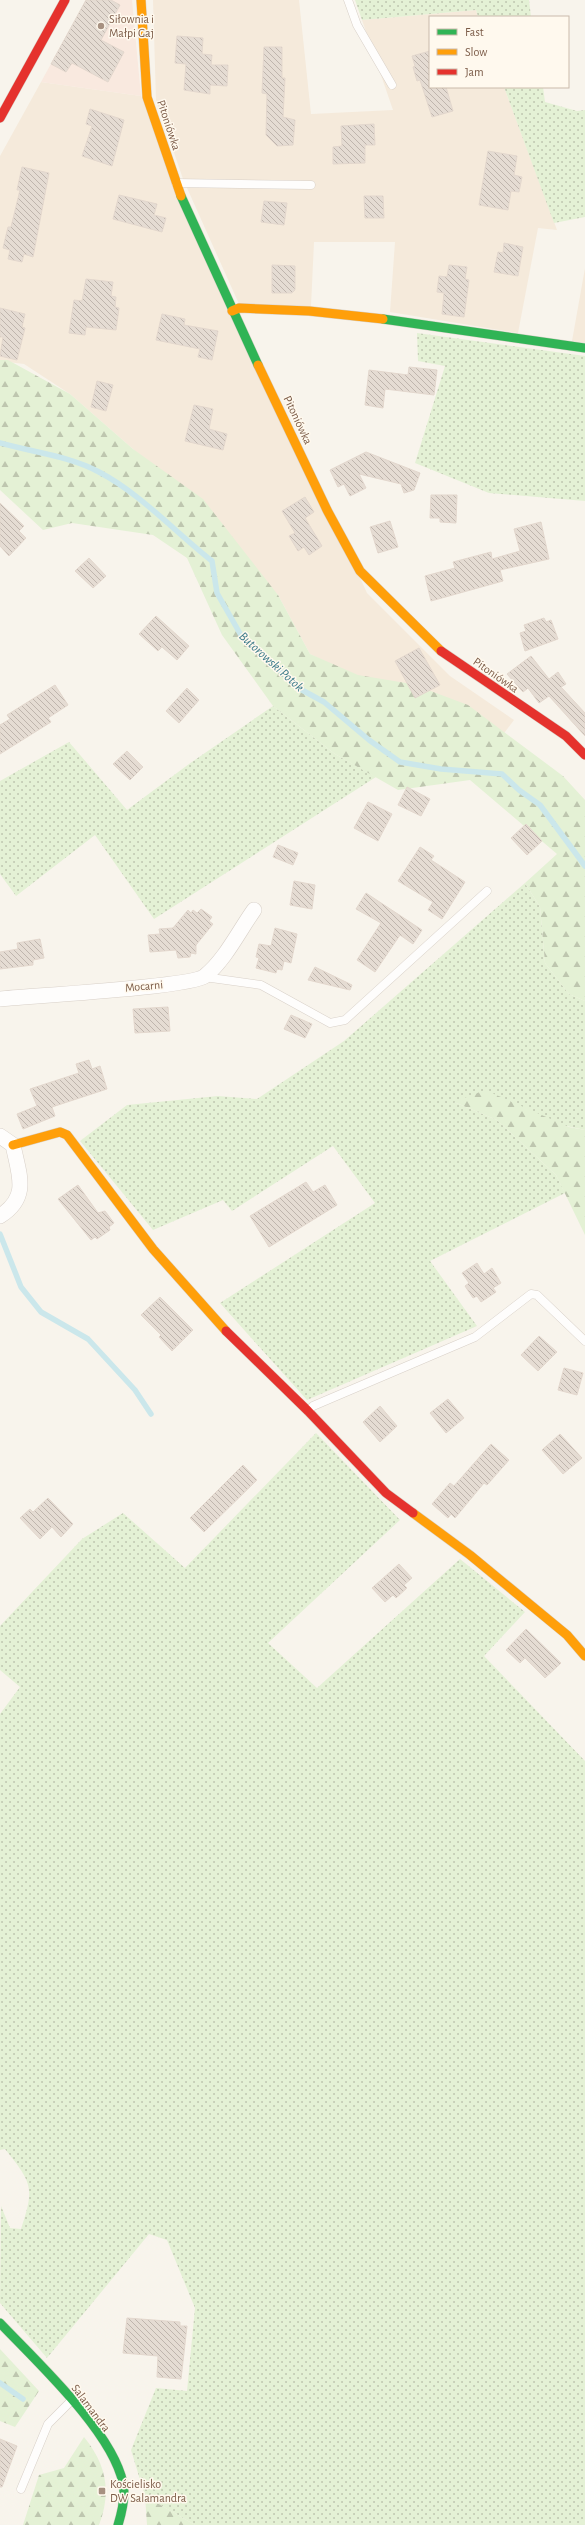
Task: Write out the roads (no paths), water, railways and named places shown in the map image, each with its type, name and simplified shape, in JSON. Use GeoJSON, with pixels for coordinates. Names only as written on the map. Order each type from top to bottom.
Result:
{"type":"FeatureCollection","features":[{"type":"Feature","properties":{"kind":"street"},"geometry":{"type":"LineString","coordinates":[[0,118],[65,0]]}},
{"type":"Feature","properties":{"kind":"street","name":"Pitoniówka"},"geometry":{"type":"LineString","coordinates":[[141,0],[147,97],[176,184],[232,311],[327,510],[360,570],[438,649],[566,736],[585,755]]}},
{"type":"Feature","properties":{"kind":"street"},"geometry":{"type":"LineString","coordinates":[[232,311],[239,308],[310,311],[393,320],[585,348]]}},
{"type":"Feature","properties":{"kind":"street"},"geometry":{"type":"LineString","coordinates":[[204,977],[216,965],[254,910]]}},
{"type":"Feature","properties":{"kind":"street","name":"Mocarni"},"geometry":{"type":"LineString","coordinates":[[0,999],[170,984],[204,977]]}},
{"type":"Feature","properties":{"kind":"street"},"geometry":{"type":"LineString","coordinates":[[0,1136],[14,1145],[60,1132],[67,1135],[153,1249],[232,1337],[308,1411],[386,1493],[470,1555],[567,1635],[585,1656]]}},
{"type":"Feature","properties":{"kind":"street"},"geometry":{"type":"LineString","coordinates":[[0,1216],[11,1209],[18,1200],[20,1184],[14,1145]]}},
{"type":"Feature","properties":{"kind":"street","name":"Salamandra"},"geometry":{"type":"LineString","coordinates":[[0,2323],[71,2401],[105,2446],[118,2468],[124,2496],[118,2525]]}},
{"type":"Feature","properties":{"kind":"lane"},"geometry":{"type":"LineString","coordinates":[[348,0],[357,25],[392,85]]}},
{"type":"Feature","properties":{"kind":"lane"},"geometry":{"type":"LineString","coordinates":[[176,184],[184,182],[311,185]]}},
{"type":"Feature","properties":{"kind":"lane"},"geometry":{"type":"LineString","coordinates":[[204,977],[261,984],[330,1023],[345,1020],[487,891]]}},
{"type":"Feature","properties":{"kind":"lane"},"geometry":{"type":"LineString","coordinates":[[308,1411],[314,1406],[475,1337],[531,1294],[537,1294],[585,1341]]}},
{"type":"Feature","properties":{"kind":"lane"},"geometry":{"type":"LineString","coordinates":[[21,2489],[48,2424],[71,2401]]}},
{"type":"Feature","properties":{"kind":"waterway","name":"Butorowski Potok"},"geometry":{"type":"LineString","coordinates":[[0,443],[76,462],[99,472],[129,491],[212,561],[217,593],[242,637],[302,690],[324,702],[369,740],[400,762],[441,769],[502,774],[519,790],[540,805],[585,866]]}},
{"type":"Feature","properties":{"kind":"waterway"},"geometry":{"type":"LineString","coordinates":[[0,1234],[21,1287],[41,1312],[88,1339],[135,1390],[151,1414]]}},
{"type":"Feature","properties":{"kind":"waterway"},"geometry":{"type":"LineString","coordinates":[[0,2383],[23,2399]]}},
{"type":"Feature","properties":{"kind":"place","name":"Siłownia i Małpi Gaj"},"geometry":{"type":"Point","coordinates":[101,26]}},
{"type":"Feature","properties":{"kind":"place","name":"Kościelisko DW Salamandra"},"geometry":{"type":"Point","coordinates":[102,2491]}}]}
